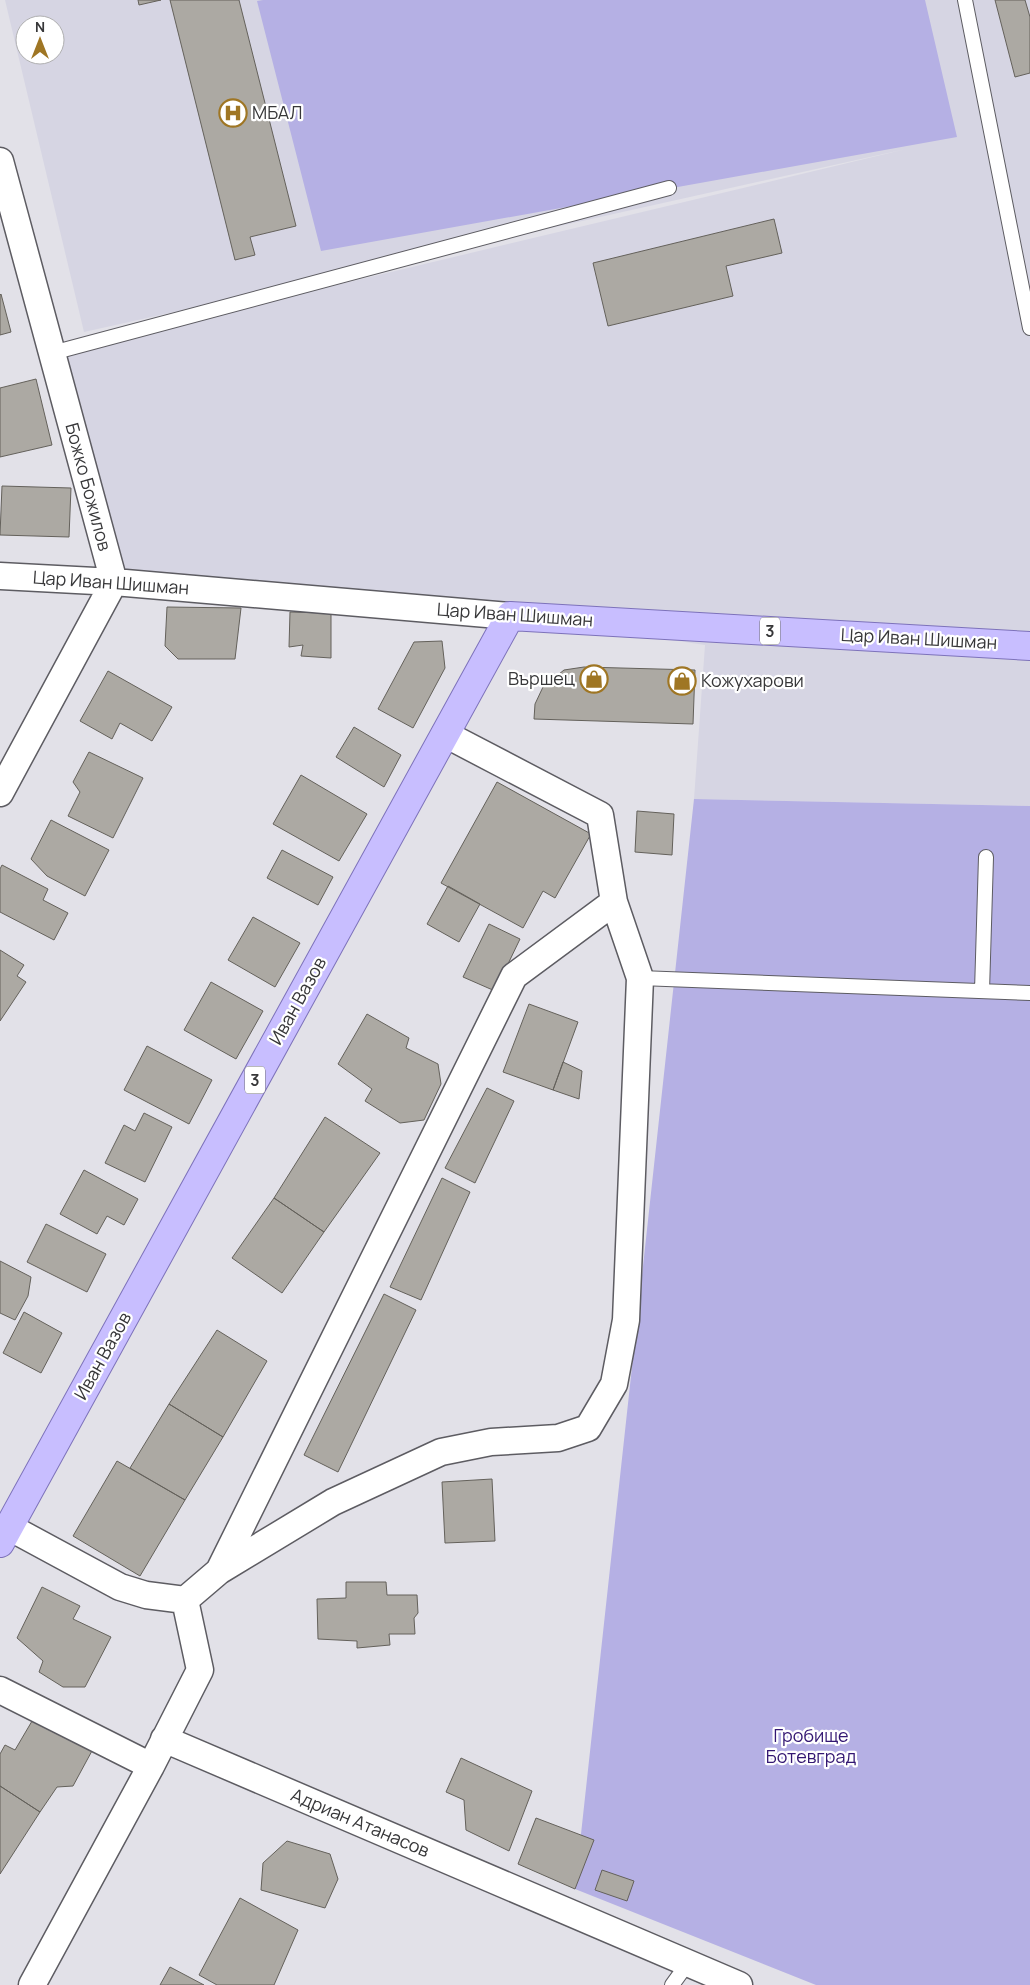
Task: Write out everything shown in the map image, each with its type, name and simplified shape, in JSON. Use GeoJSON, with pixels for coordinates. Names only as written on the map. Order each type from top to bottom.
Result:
{"type":"FeatureCollection","features":[{"type":"Feature","properties":{"kind":"main road","name":"Цар Иван Шишман"},"geometry":{"type":"LineString","coordinates":[[510,616],[1030,646]]}},
{"type":"Feature","properties":{"kind":"main road","name":"Иван Вазов"},"geometry":{"type":"LineString","coordinates":[[4,1535],[510,616]]}},
{"type":"Feature","properties":{"kind":"street","name":"Божко Божилов"},"geometry":{"type":"LineString","coordinates":[[0,161],[114,582]]}},
{"type":"Feature","properties":{"kind":"street","name":"Цар Иван Шишман"},"geometry":{"type":"LineString","coordinates":[[0,576],[114,582],[510,616]]}},
{"type":"Feature","properties":{"kind":"street"},"geometry":{"type":"LineString","coordinates":[[0,793],[114,582]]}},
{"type":"Feature","properties":{"kind":"street"},"geometry":{"type":"LineString","coordinates":[[4,1535],[120,1588],[146,1595],[186,1600],[219,1571],[333,1502],[441,1452],[492,1442],[558,1438],[588,1428],[614,1384],[626,1320],[640,978],[614,902],[600,815],[445,734]]}},
{"type":"Feature","properties":{"kind":"street"},"geometry":{"type":"LineString","coordinates":[[219,1571],[514,976],[614,902]]}},
{"type":"Feature","properties":{"kind":"street"},"geometry":{"type":"LineString","coordinates":[[32,1985],[151,1766],[200,1670],[186,1600]]}},
{"type":"Feature","properties":{"kind":"street"},"geometry":{"type":"LineString","coordinates":[[0,1690],[151,1766]]}},
{"type":"Feature","properties":{"kind":"street","name":"Адриан Атанасов"},"geometry":{"type":"LineString","coordinates":[[164,1739],[739,1985]]}},
{"type":"Feature","properties":{"kind":"lane"},"geometry":{"type":"LineString","coordinates":[[965,0],[1030,328]]}},
{"type":"Feature","properties":{"kind":"lane"},"geometry":{"type":"LineString","coordinates":[[52,353],[669,188]]}},
{"type":"Feature","properties":{"kind":"lane"},"geometry":{"type":"LineString","coordinates":[[982,991],[986,857]]}},
{"type":"Feature","properties":{"kind":"lane"},"geometry":{"type":"LineString","coordinates":[[640,978],[1030,993]]}},
{"type":"Feature","properties":{"kind":"lane"},"geometry":{"type":"LineString","coordinates":[[672,1985],[688,1964]]}},
{"type":"Feature","properties":{"kind":"shaded area"},"geometry":{"type":"Polygon","coordinates":[[[5,0],[1030,0],[1030,806],[694,799],[705,645],[510,616],[114,582],[52,353],[906,149],[84,332],[20,65],[65,65],[65,15],[15,15],[15,42],[5,0]]]}},
{"type":"Feature","properties":{"kind":"green space"},"geometry":{"type":"Polygon","coordinates":[[[925,0],[957,137],[321,251],[257,1],[925,0]]]}},
{"type":"Feature","properties":{"kind":"green space","name":"Гробище Ботевград"},"geometry":{"type":"Polygon","coordinates":[[[694,799],[1030,806],[1030,1985],[816,1985],[575,1889],[694,799]]]}},
{"type":"Feature","properties":{"kind":"building"},"geometry":{"type":"Polygon","coordinates":[[[138,0],[161,0],[139,5],[138,0]]]}},
{"type":"Feature","properties":{"kind":"building","name":"МБАЛ"},"geometry":{"type":"Polygon","coordinates":[[[170,0],[239,0],[296,226],[250,237],[255,255],[235,260],[170,0]]]}},
{"type":"Feature","properties":{"kind":"building"},"geometry":{"type":"Polygon","coordinates":[[[995,0],[1025,0],[1030,17],[1030,73],[1015,77],[995,0]]]}},
{"type":"Feature","properties":{"kind":"building"},"geometry":{"type":"Polygon","coordinates":[[[774,219],[782,253],[726,266],[733,296],[608,326],[593,263],[774,219]]]}},
{"type":"Feature","properties":{"kind":"building"},"geometry":{"type":"Polygon","coordinates":[[[0,295],[11,332],[0,335],[0,295]]]}},
{"type":"Feature","properties":{"kind":"building"},"geometry":{"type":"Polygon","coordinates":[[[36,379],[52,445],[0,457],[0,388],[36,379]]]}},
{"type":"Feature","properties":{"kind":"building"},"geometry":{"type":"Polygon","coordinates":[[[2,486],[71,488],[69,537],[0,535],[2,486]]]}},
{"type":"Feature","properties":{"kind":"building"},"geometry":{"type":"Polygon","coordinates":[[[167,607],[241,608],[235,659],[178,659],[165,646],[167,607]]]}},
{"type":"Feature","properties":{"kind":"building"},"geometry":{"type":"Polygon","coordinates":[[[290,612],[331,613],[331,658],[301,656],[303,645],[289,647],[290,612]]]}},
{"type":"Feature","properties":{"kind":"building"},"geometry":{"type":"Polygon","coordinates":[[[442,641],[445,668],[413,728],[378,709],[414,642],[442,641]]]}},
{"type":"Feature","properties":{"kind":"building"},"geometry":{"type":"Polygon","coordinates":[[[584,667],[695,670],[693,724],[534,719],[535,704],[543,687],[564,670],[584,667]]]}},
{"type":"Feature","properties":{"kind":"building"},"geometry":{"type":"Polygon","coordinates":[[[108,671],[172,707],[152,741],[120,723],[112,739],[80,721],[108,671]]]}},
{"type":"Feature","properties":{"kind":"building"},"geometry":{"type":"Polygon","coordinates":[[[354,727],[401,755],[384,787],[336,757],[354,727]]]}},
{"type":"Feature","properties":{"kind":"building"},"geometry":{"type":"Polygon","coordinates":[[[89,752],[143,778],[113,838],[68,816],[80,792],[73,782],[89,752]]]}},
{"type":"Feature","properties":{"kind":"building"},"geometry":{"type":"Polygon","coordinates":[[[301,775],[367,814],[339,861],[273,824],[301,775]]]}},
{"type":"Feature","properties":{"kind":"building"},"geometry":{"type":"Polygon","coordinates":[[[497,782],[591,834],[555,898],[543,891],[523,928],[441,883],[497,782]]]}},
{"type":"Feature","properties":{"kind":"building"},"geometry":{"type":"Polygon","coordinates":[[[637,811],[674,814],[672,855],[635,852],[637,811]]]}},
{"type":"Feature","properties":{"kind":"building"},"geometry":{"type":"Polygon","coordinates":[[[51,820],[109,850],[85,896],[47,876],[31,859],[51,820]]]}},
{"type":"Feature","properties":{"kind":"building"},"geometry":{"type":"Polygon","coordinates":[[[282,850],[333,877],[318,905],[267,878],[282,850]]]}},
{"type":"Feature","properties":{"kind":"building"},"geometry":{"type":"Polygon","coordinates":[[[2,865],[48,889],[43,900],[68,913],[54,940],[0,912],[0,869],[2,865]]]}},
{"type":"Feature","properties":{"kind":"building"},"geometry":{"type":"Polygon","coordinates":[[[448,886],[480,904],[459,942],[427,924],[448,886]]]}},
{"type":"Feature","properties":{"kind":"building"},"geometry":{"type":"Polygon","coordinates":[[[253,917],[300,943],[275,987],[228,960],[253,917]]]}},
{"type":"Feature","properties":{"kind":"building"},"geometry":{"type":"Polygon","coordinates":[[[489,924],[520,939],[495,991],[463,977],[489,924]]]}},
{"type":"Feature","properties":{"kind":"building"},"geometry":{"type":"Polygon","coordinates":[[[0,950],[24,965],[17,976],[26,982],[0,1021],[0,950]]]}},
{"type":"Feature","properties":{"kind":"building"},"geometry":{"type":"Polygon","coordinates":[[[211,982],[263,1011],[236,1059],[184,1030],[211,982]]]}},
{"type":"Feature","properties":{"kind":"building"},"geometry":{"type":"Polygon","coordinates":[[[529,1004],[578,1022],[553,1090],[503,1072],[529,1004]]]}},
{"type":"Feature","properties":{"kind":"building"},"geometry":{"type":"Polygon","coordinates":[[[367,1014],[409,1038],[406,1048],[438,1064],[441,1084],[424,1120],[400,1123],[365,1101],[372,1089],[338,1064],[367,1014]]]}},
{"type":"Feature","properties":{"kind":"building"},"geometry":{"type":"Polygon","coordinates":[[[147,1046],[212,1080],[189,1124],[124,1090],[147,1046]]]}},
{"type":"Feature","properties":{"kind":"building"},"geometry":{"type":"Polygon","coordinates":[[[563,1062],[582,1071],[579,1099],[553,1090],[563,1062]]]}},
{"type":"Feature","properties":{"kind":"building"},"geometry":{"type":"Polygon","coordinates":[[[487,1088],[514,1101],[475,1183],[445,1168],[487,1088]]]}},
{"type":"Feature","properties":{"kind":"building"},"geometry":{"type":"Polygon","coordinates":[[[144,1113],[172,1127],[145,1182],[105,1163],[124,1125],[135,1131],[144,1113]]]}},
{"type":"Feature","properties":{"kind":"building"},"geometry":{"type":"Polygon","coordinates":[[[325,1117],[380,1153],[324,1232],[274,1198],[325,1117]]]}},
{"type":"Feature","properties":{"kind":"building"},"geometry":{"type":"Polygon","coordinates":[[[84,1170],[138,1199],[124,1225],[107,1216],[97,1234],[60,1214],[84,1170]]]}},
{"type":"Feature","properties":{"kind":"building"},"geometry":{"type":"Polygon","coordinates":[[[442,1178],[470,1192],[421,1300],[390,1287],[442,1178]]]}},
{"type":"Feature","properties":{"kind":"building"},"geometry":{"type":"Polygon","coordinates":[[[274,1198],[324,1232],[282,1293],[232,1258],[274,1198]]]}},
{"type":"Feature","properties":{"kind":"building"},"geometry":{"type":"Polygon","coordinates":[[[46,1224],[106,1254],[87,1292],[27,1262],[46,1224]]]}},
{"type":"Feature","properties":{"kind":"building"},"geometry":{"type":"Polygon","coordinates":[[[0,1261],[31,1277],[28,1296],[15,1320],[0,1313],[0,1261]]]}},
{"type":"Feature","properties":{"kind":"building"},"geometry":{"type":"Polygon","coordinates":[[[384,1294],[416,1310],[338,1472],[304,1455],[384,1294]]]}},
{"type":"Feature","properties":{"kind":"building"},"geometry":{"type":"Polygon","coordinates":[[[24,1312],[62,1333],[41,1373],[3,1353],[24,1312]]]}},
{"type":"Feature","properties":{"kind":"building"},"geometry":{"type":"Polygon","coordinates":[[[217,1330],[267,1361],[223,1437],[169,1404],[217,1330]]]}},
{"type":"Feature","properties":{"kind":"building"},"geometry":{"type":"Polygon","coordinates":[[[169,1404],[223,1437],[185,1500],[130,1468],[169,1404]]]}},
{"type":"Feature","properties":{"kind":"building"},"geometry":{"type":"Polygon","coordinates":[[[117,1461],[185,1500],[140,1576],[73,1536],[117,1461]]]}},
{"type":"Feature","properties":{"kind":"building"},"geometry":{"type":"Polygon","coordinates":[[[492,1479],[495,1541],[445,1543],[442,1482],[492,1479]]]}},
{"type":"Feature","properties":{"kind":"building"},"geometry":{"type":"Polygon","coordinates":[[[346,1582],[386,1582],[387,1595],[417,1595],[418,1613],[414,1618],[415,1634],[389,1634],[390,1645],[357,1648],[357,1641],[318,1639],[317,1599],[346,1598],[346,1582]]]}},
{"type":"Feature","properties":{"kind":"building"},"geometry":{"type":"Polygon","coordinates":[[[42,1587],[80,1606],[73,1619],[111,1637],[85,1687],[63,1687],[39,1672],[43,1661],[17,1638],[42,1587]]]}},
{"type":"Feature","properties":{"kind":"building"},"geometry":{"type":"Polygon","coordinates":[[[35,1716],[93,1749],[73,1786],[57,1787],[40,1812],[0,1786],[0,1754],[5,1745],[15,1750],[35,1716]]]}},
{"type":"Feature","properties":{"kind":"building"},"geometry":{"type":"Polygon","coordinates":[[[461,1758],[532,1791],[509,1851],[466,1830],[464,1800],[446,1792],[461,1758]]]}},
{"type":"Feature","properties":{"kind":"building"},"geometry":{"type":"Polygon","coordinates":[[[0,1786],[40,1812],[0,1874],[0,1786]]]}},
{"type":"Feature","properties":{"kind":"building"},"geometry":{"type":"Polygon","coordinates":[[[536,1818],[594,1840],[575,1889],[518,1864],[536,1818]]]}},
{"type":"Feature","properties":{"kind":"building"},"geometry":{"type":"Polygon","coordinates":[[[287,1841],[330,1854],[338,1879],[325,1908],[261,1890],[263,1863],[287,1841]]]}},
{"type":"Feature","properties":{"kind":"building"},"geometry":{"type":"Polygon","coordinates":[[[602,1870],[634,1881],[627,1901],[595,1890],[602,1870]]]}},
{"type":"Feature","properties":{"kind":"building"},"geometry":{"type":"Polygon","coordinates":[[[240,1898],[298,1930],[274,1985],[217,1985],[199,1975],[240,1898]]]}},
{"type":"Feature","properties":{"kind":"building"},"geometry":{"type":"Polygon","coordinates":[[[170,1967],[204,1985],[160,1985],[170,1967]]]}},
{"type":"Feature","properties":{"kind":"place","name":"МБАЛ"},"geometry":{"type":"Point","coordinates":[233,113]}},
{"type":"Feature","properties":{"kind":"place","name":"Вършец"},"geometry":{"type":"Point","coordinates":[594,679]}},
{"type":"Feature","properties":{"kind":"place","name":"Кожухарови"},"geometry":{"type":"Point","coordinates":[682,681]}}]}
